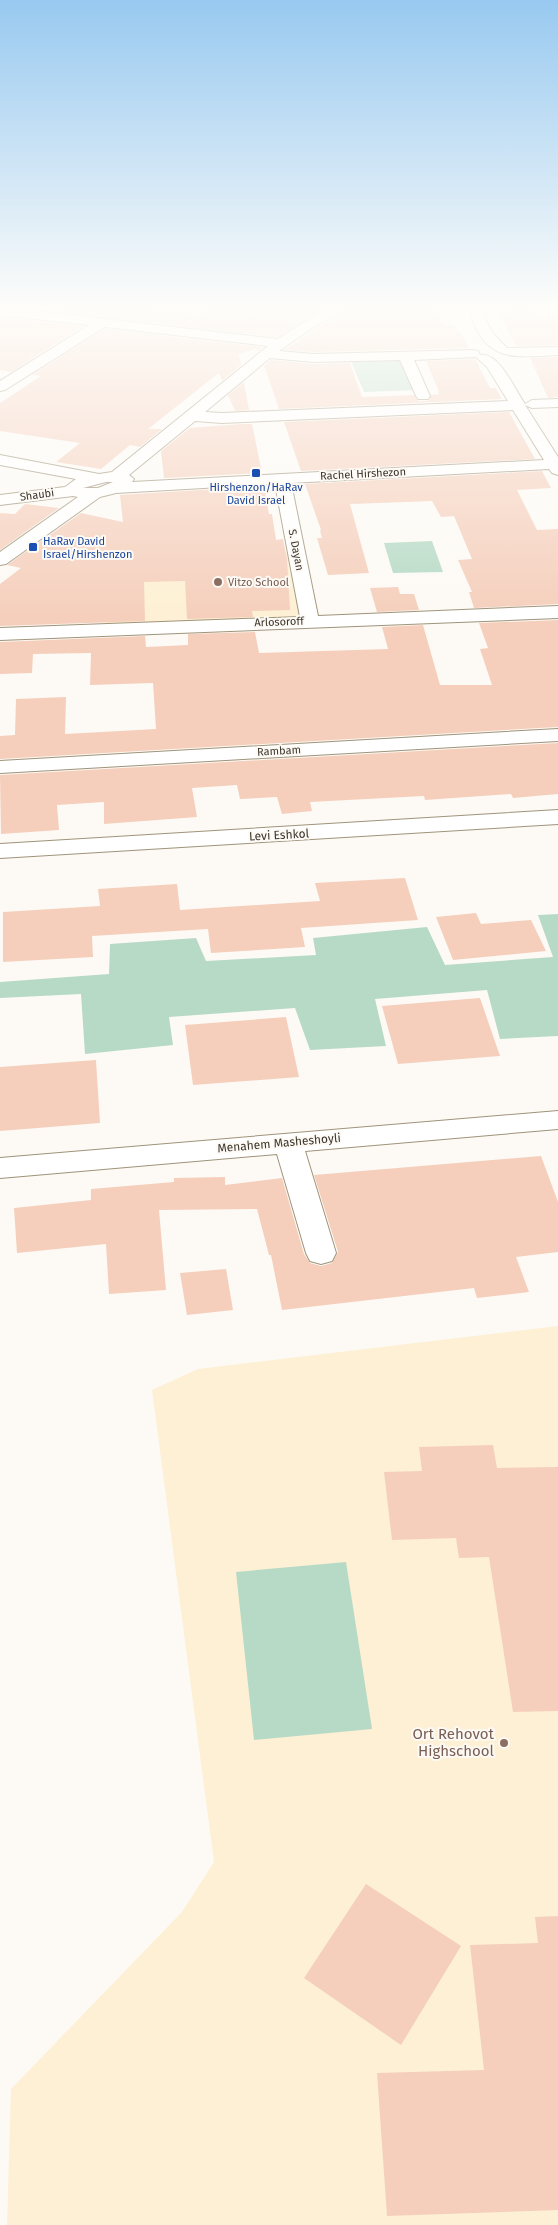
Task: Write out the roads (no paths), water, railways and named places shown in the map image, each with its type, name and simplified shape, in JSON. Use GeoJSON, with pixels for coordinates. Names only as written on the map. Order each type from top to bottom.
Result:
{"type":"FeatureCollection","features":[{"type":"Feature","properties":{"kind":"street"},"geometry":{"type":"LineString","coordinates":[[0,560],[109,483],[199,409]]}},
{"type":"Feature","properties":{"kind":"street"},"geometry":{"type":"LineString","coordinates":[[190,416],[222,418],[420,409]]}},
{"type":"Feature","properties":{"kind":"street"},"geometry":{"type":"LineString","coordinates":[[527,409],[557,466]]}},
{"type":"Feature","properties":{"kind":"street"},"geometry":{"type":"LineString","coordinates":[[529,409],[558,445]]}},
{"type":"Feature","properties":{"kind":"street"},"geometry":{"type":"LineString","coordinates":[[0,460],[109,483]]}},
{"type":"Feature","properties":{"kind":"street","name":"Rachel Hirshezon"},"geometry":{"type":"LineString","coordinates":[[109,483],[167,484],[557,466]]}},
{"type":"Feature","properties":{"kind":"street","name":"S. Dayan"},"geometry":{"type":"LineString","coordinates":[[282,479],[310,621]]}},
{"type":"Feature","properties":{"kind":"street","name":"Shaubi"},"geometry":{"type":"LineString","coordinates":[[0,500],[74,491],[72,488],[77,484],[109,483]]}},
{"type":"Feature","properties":{"kind":"street","name":"Arlosoroff"},"geometry":{"type":"LineString","coordinates":[[0,634],[558,612]]}},
{"type":"Feature","properties":{"kind":"street","name":"Rambam"},"geometry":{"type":"LineString","coordinates":[[0,767],[558,735]]}},
{"type":"Feature","properties":{"kind":"street","name":"Levi Eshkol"},"geometry":{"type":"LineString","coordinates":[[0,851],[558,817]]}},
{"type":"Feature","properties":{"kind":"street","name":"Levi Eshkol"},"geometry":{"type":"LineString","coordinates":[[0,864],[350,841],[558,830]]}},
{"type":"Feature","properties":{"kind":"street","name":"Menahem Masheshoyli"},"geometry":{"type":"LineString","coordinates":[[0,1168],[558,1120]]}},
{"type":"Feature","properties":{"kind":"street"},"geometry":{"type":"LineString","coordinates":[[288,1142],[321,1253]]}},
{"type":"Feature","properties":{"kind":"place","name":"Hirshenzon/HaRav David Israel"},"geometry":{"type":"Point","coordinates":[256,473]}},
{"type":"Feature","properties":{"kind":"place","name":"HaRav David Israel/Hirshenzon"},"geometry":{"type":"Point","coordinates":[33,547]}},
{"type":"Feature","properties":{"kind":"place","name":"Vitzo School"},"geometry":{"type":"Point","coordinates":[218,582]}},
{"type":"Feature","properties":{"kind":"place","name":"Ort Rehovot Highschool"},"geometry":{"type":"Point","coordinates":[504,1743]}}]}
